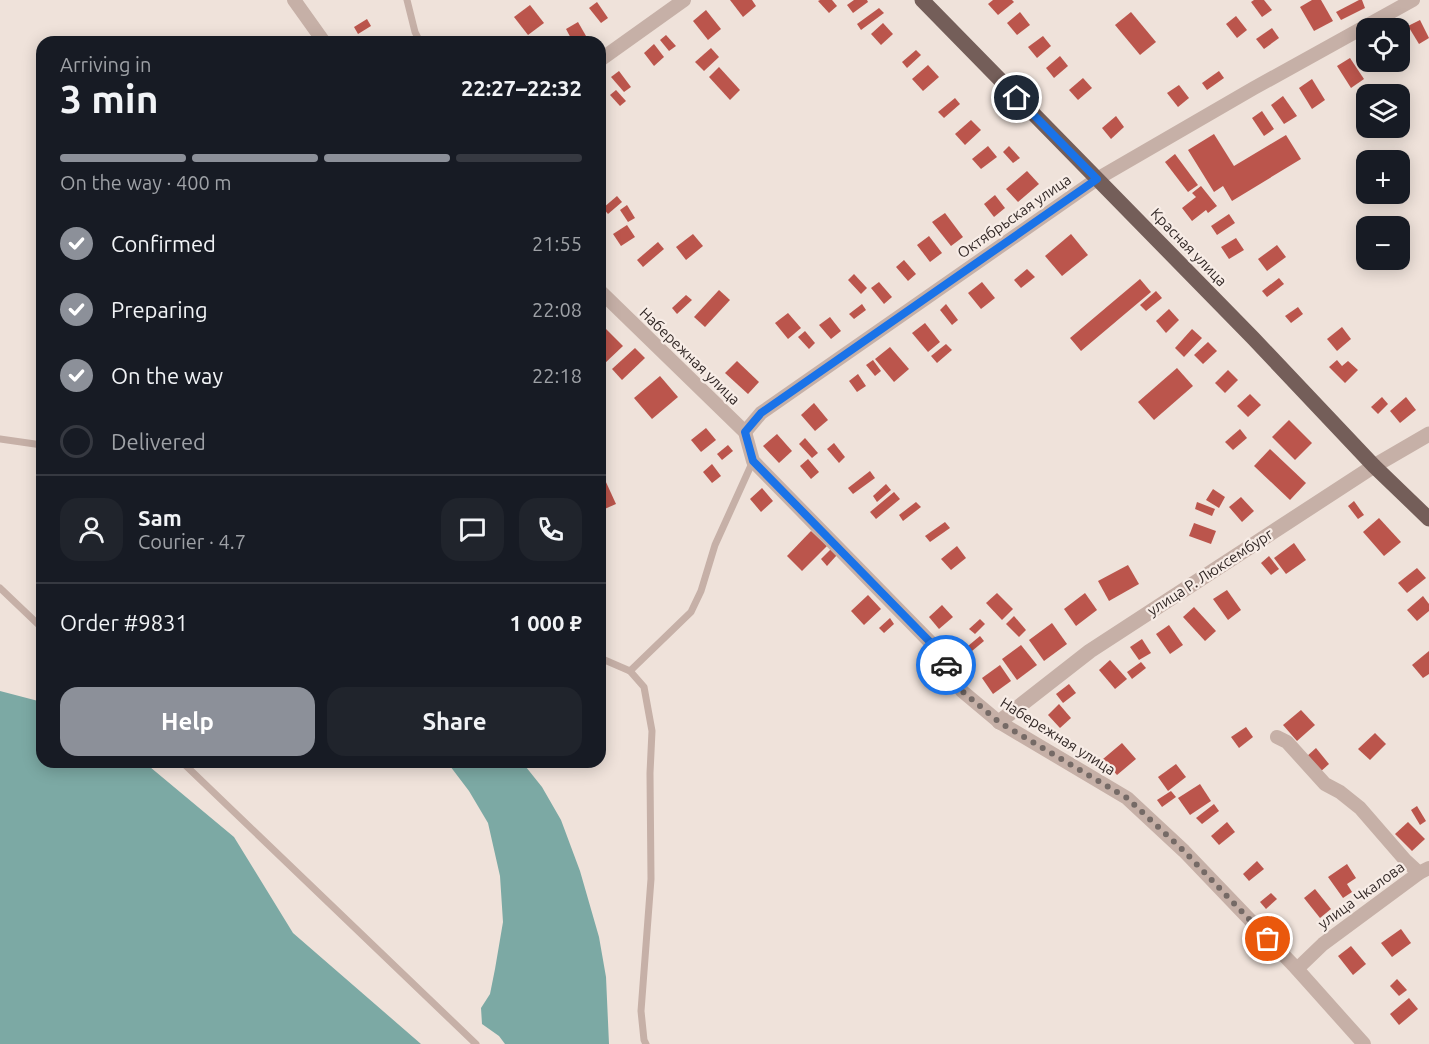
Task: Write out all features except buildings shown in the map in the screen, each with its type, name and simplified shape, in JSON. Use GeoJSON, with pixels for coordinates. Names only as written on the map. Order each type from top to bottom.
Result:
{"type":"FeatureCollection","features":[{"type":"Feature","properties":{"kind":"main road","name":"Красная улица"},"geometry":{"type":"LineString","coordinates":[[922,0],[1253,338],[1374,466],[1429,519]]}},
{"type":"Feature","properties":{"kind":"street"},"geometry":{"type":"LineString","coordinates":[[294,0],[320,36]]}},
{"type":"Feature","properties":{"kind":"street"},"geometry":{"type":"LineString","coordinates":[[606,56],[684,0]]}},
{"type":"Feature","properties":{"kind":"street","name":"Октябрьская улица"},"geometry":{"type":"LineString","coordinates":[[745,432],[761,413],[1097,179],[1413,0]]}},
{"type":"Feature","properties":{"kind":"street","name":"Набережная улица"},"geometry":{"type":"LineString","coordinates":[[606,297],[745,432],[753,461],[933,645],[962,691],[999,722],[1127,798],[1184,851],[1297,969],[1364,1044]]}},
{"type":"Feature","properties":{"kind":"street","name":"улица Р. Люксембург"},"geometry":{"type":"LineString","coordinates":[[999,722],[1090,651],[1374,466],[1429,434]]}},
{"type":"Feature","properties":{"kind":"street","name":"улица Чкалова"},"geometry":{"type":"LineString","coordinates":[[1277,736],[1287,742],[1325,784],[1340,792],[1360,808],[1406,861],[1424,871],[1323,944],[1297,969]]}},
{"type":"Feature","properties":{"kind":"lane"},"geometry":{"type":"LineString","coordinates":[[406,0],[417,36]]}},
{"type":"Feature","properties":{"kind":"lane"},"geometry":{"type":"LineString","coordinates":[[0,439],[36,444]]}},
{"type":"Feature","properties":{"kind":"lane"},"geometry":{"type":"LineString","coordinates":[[630,671],[691,612],[701,591],[715,545],[753,461]]}},
{"type":"Feature","properties":{"kind":"lane"},"geometry":{"type":"LineString","coordinates":[[0,588],[36,622]]}},
{"type":"Feature","properties":{"kind":"lane"},"geometry":{"type":"LineString","coordinates":[[606,661],[630,671],[644,687],[652,731],[651,879],[641,1011],[646,1044]]}},
{"type":"Feature","properties":{"kind":"lane"},"geometry":{"type":"LineString","coordinates":[[188,768],[476,1044]]}},
{"type":"Feature","properties":{"kind":"water"},"geometry":{"type":"Polygon","coordinates":[[[0,691],[36,700],[36,768],[151,768],[234,837],[293,933],[421,1044],[0,1044],[0,691]]]}},
{"type":"Feature","properties":{"kind":"water"},"geometry":{"type":"Polygon","coordinates":[[[452,768],[527,768],[542,787],[561,820],[580,871],[599,937],[606,977],[609,1044],[505,1044],[499,1036],[482,1024],[481,1008],[490,994],[503,922],[500,876],[488,823],[469,791],[452,768]]]}},
{"type":"Feature","properties":{"kind":"way so far"},"geometry":{"type":"LineString","coordinates":[[946,665],[962,691],[999,722],[1127,798],[1184,851],[1268,939]]}},
{"type":"Feature","properties":{"kind":"route"},"geometry":{"type":"LineString","coordinates":[[946,665],[933,645],[753,461],[745,432],[761,413],[1097,179],[1017,98]]}}]}
